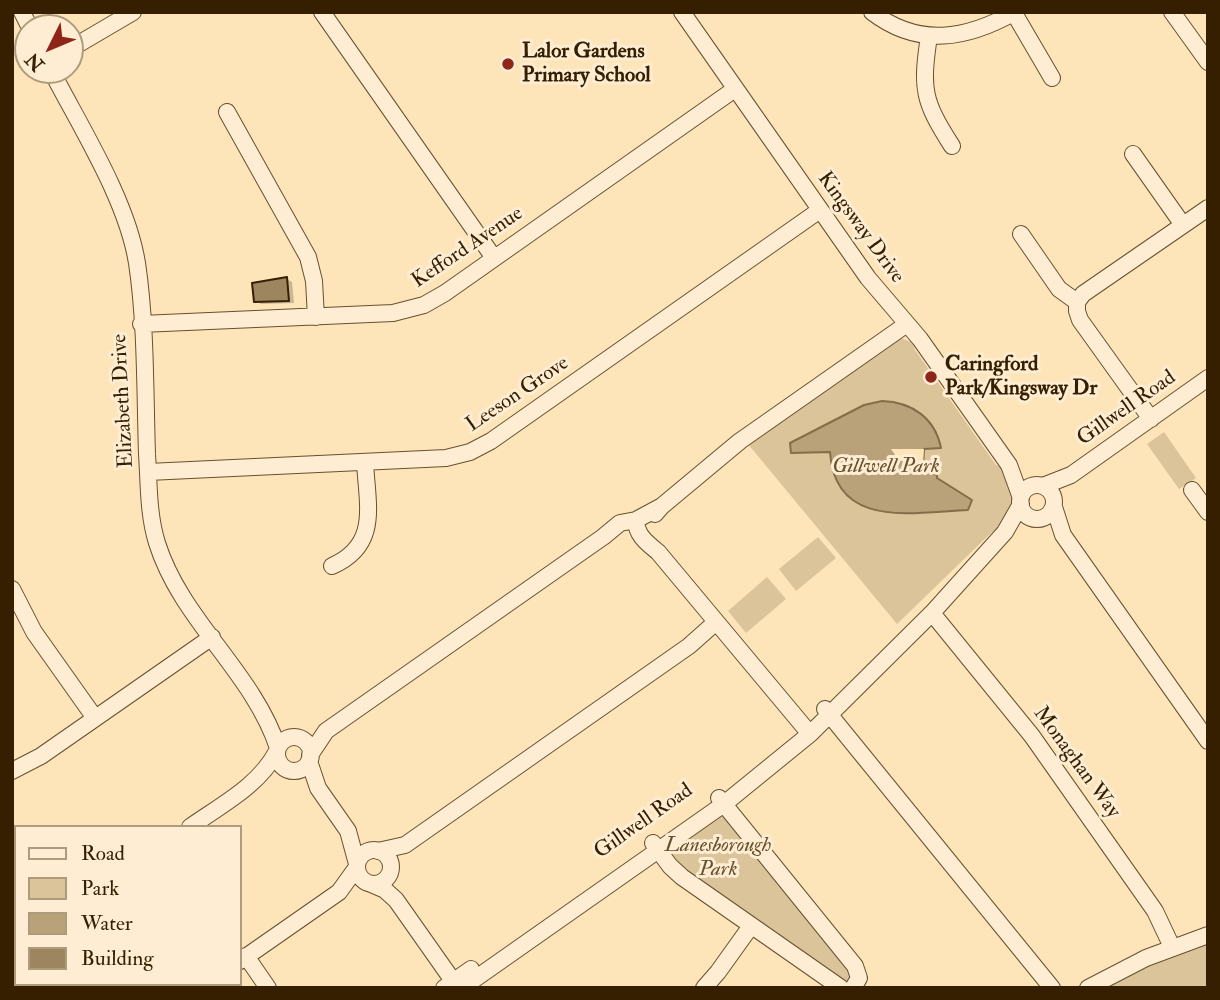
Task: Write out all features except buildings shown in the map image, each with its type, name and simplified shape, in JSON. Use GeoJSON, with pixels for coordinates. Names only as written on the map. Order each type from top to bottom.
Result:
{"type":"FeatureCollection","features":[{"type":"Feature","properties":{"kind":"street"},"geometry":{"type":"LineString","coordinates":[[84,40],[133,12]]}},
{"type":"Feature","properties":{"kind":"street"},"geometry":{"type":"LineString","coordinates":[[322,12],[494,258]]}},
{"type":"Feature","properties":{"kind":"street","name":"Kingsway Drive"},"geometry":{"type":"LineString","coordinates":[[682,12],[868,278],[931,353],[1009,465],[1021,501]]}},
{"type":"Feature","properties":{"kind":"street"},"geometry":{"type":"LineString","coordinates":[[872,12],[895,26],[929,36],[952,36],[977,31],[1014,12],[1052,78]]}},
{"type":"Feature","properties":{"kind":"street"},"geometry":{"type":"LineString","coordinates":[[1172,12],[1208,62]]}},
{"type":"Feature","properties":{"kind":"street"},"geometry":{"type":"LineString","coordinates":[[929,36],[924,65],[924,92],[933,117],[952,146]]}},
{"type":"Feature","properties":{"kind":"street","name":"Elizabeth Drive"},"geometry":{"type":"LineString","coordinates":[[58,84],[127,222],[137,266],[150,507],[158,546],[173,579],[267,715],[278,749]]}},
{"type":"Feature","properties":{"kind":"street","name":"Kefford Avenue"},"geometry":{"type":"LineString","coordinates":[[141,324],[393,313],[412,309],[435,299],[735,89]]}},
{"type":"Feature","properties":{"kind":"street"},"geometry":{"type":"LineString","coordinates":[[227,112],[308,257],[314,281],[316,317]]}},
{"type":"Feature","properties":{"kind":"street"},"geometry":{"type":"LineString","coordinates":[[1133,154],[1183,225]]}},
{"type":"Feature","properties":{"kind":"street"},"geometry":{"type":"LineString","coordinates":[[1151,419],[1080,320],[1077,302],[1083,294],[1208,208]]}},
{"type":"Feature","properties":{"kind":"street","name":"Leeson Grove"},"geometry":{"type":"LineString","coordinates":[[148,472],[446,458],[481,447],[820,210]]}},
{"type":"Feature","properties":{"kind":"street"},"geometry":{"type":"LineString","coordinates":[[1021,234],[1059,289],[1077,302]]}},
{"type":"Feature","properties":{"kind":"street"},"geometry":{"type":"LineString","coordinates":[[193,825],[257,780],[285,740],[326,731],[603,537],[638,525],[740,442],[907,324]]}},
{"type":"Feature","properties":{"kind":"street","name":"Gillwell Road"},"geometry":{"type":"LineString","coordinates":[[1039,485],[1071,475],[1208,378]]}},
{"type":"Feature","properties":{"kind":"street"},"geometry":{"type":"LineString","coordinates":[[332,566],[351,556],[365,536],[368,514],[365,462]]}},
{"type":"Feature","properties":{"kind":"street","name":"Kingsway Drive"},"geometry":{"type":"LineString","coordinates":[[1009,465],[1039,485]]}},
{"type":"Feature","properties":{"kind":"street","name":"Gillwell Road"},"geometry":{"type":"LineString","coordinates":[[1054,504],[1071,475]]}},
{"type":"Feature","properties":{"kind":"street"},"geometry":{"type":"LineString","coordinates":[[1063,535],[1025,513],[1021,501],[1026,489],[1039,485],[1051,492],[1063,535],[1205,731]]}},
{"type":"Feature","properties":{"kind":"street"},"geometry":{"type":"LineString","coordinates":[[1192,490],[1208,512]]}},
{"type":"Feature","properties":{"kind":"street","name":"Gillwell Road"},"geometry":{"type":"LineString","coordinates":[[454,986],[721,800],[807,730],[862,682],[932,612],[1005,532],[1021,501]]}},
{"type":"Feature","properties":{"kind":"street"},"geometry":{"type":"LineString","coordinates":[[1036,519],[1048,516],[1054,504]]}},
{"type":"Feature","properties":{"kind":"street","name":"Gillwell Road"},"geometry":{"type":"LineString","coordinates":[[1005,532],[1036,519]]}},
{"type":"Feature","properties":{"kind":"street"},"geometry":{"type":"LineString","coordinates":[[638,525],[807,730]]}},
{"type":"Feature","properties":{"kind":"street"},"geometry":{"type":"LineString","coordinates":[[14,600],[95,718]]}},
{"type":"Feature","properties":{"kind":"street","name":"Monaghan Way"},"geometry":{"type":"LineString","coordinates":[[932,612],[1032,736],[1155,911],[1172,947]]}},
{"type":"Feature","properties":{"kind":"street"},"geometry":{"type":"LineString","coordinates":[[339,892],[362,856],[405,845],[718,625]]}},
{"type":"Feature","properties":{"kind":"street"},"geometry":{"type":"LineString","coordinates":[[12,771],[41,756],[212,637]]}},
{"type":"Feature","properties":{"kind":"street"},"geometry":{"type":"LineString","coordinates":[[828,712],[1052,988]]}},
{"type":"Feature","properties":{"kind":"street","name":"Elizabeth Drive"},"geometry":{"type":"LineString","coordinates":[[267,715],[297,738]]}},
{"type":"Feature","properties":{"kind":"street"},"geometry":{"type":"LineString","coordinates":[[257,780],[303,768],[326,731]]}},
{"type":"Feature","properties":{"kind":"street"},"geometry":{"type":"LineString","coordinates":[[297,738],[308,745],[318,789]]}},
{"type":"Feature","properties":{"kind":"street"},"geometry":{"type":"LineString","coordinates":[[278,749],[278,761],[318,789],[348,831],[388,859],[396,900]]}},
{"type":"Feature","properties":{"kind":"street"},"geometry":{"type":"LineString","coordinates":[[721,800],[855,966],[859,978],[853,988]]}},
{"type":"Feature","properties":{"kind":"street"},"geometry":{"type":"LineString","coordinates":[[348,831],[360,877],[396,900],[454,986]]}},
{"type":"Feature","properties":{"kind":"street"},"geometry":{"type":"LineString","coordinates":[[268,988],[243,958],[339,892],[384,881],[405,845]]}},
{"type":"Feature","properties":{"kind":"street"},"geometry":{"type":"LineString","coordinates":[[655,846],[673,870],[841,988]]}},
{"type":"Feature","properties":{"kind":"street"},"geometry":{"type":"LineString","coordinates":[[704,988],[719,972],[751,926]]}},
{"type":"Feature","properties":{"kind":"street"},"geometry":{"type":"LineString","coordinates":[[1088,988],[1124,968],[1208,935]]}},
{"type":"Feature","properties":{"kind":"green space","name":"Gillwell Park"},"geometry":{"type":"Polygon","coordinates":[[[900,338],[912,342],[996,465],[1001,467],[1013,496],[1011,508],[1001,525],[897,624],[748,444],[900,338]]]}},
{"type":"Feature","properties":{"kind":"green space"},"geometry":{"type":"Polygon","coordinates":[[[1164,432],[1196,478],[1179,489],[1147,444],[1164,432]]]}},
{"type":"Feature","properties":{"kind":"green space"},"geometry":{"type":"Polygon","coordinates":[[[818,537],[836,558],[796,591],[779,569],[818,537]]]}},
{"type":"Feature","properties":{"kind":"green space"},"geometry":{"type":"Polygon","coordinates":[[[767,577],[786,599],[746,633],[728,611],[767,577]]]}},
{"type":"Feature","properties":{"kind":"green space","name":"Lanesborough Park"},"geometry":{"type":"Polygon","coordinates":[[[719,815],[726,818],[849,971],[851,976],[844,983],[679,869],[669,854],[669,849],[690,839],[719,815]]]}},
{"type":"Feature","properties":{"kind":"green space"},"geometry":{"type":"Polygon","coordinates":[[[1208,943],[1208,988],[1102,988],[1142,967],[1208,943]]]}},
{"type":"Feature","properties":{"kind":"water"},"geometry":{"type":"Polygon","coordinates":[[[882,401],[912,408],[928,420],[941,448],[924,449],[923,470],[937,475],[937,478],[972,500],[968,510],[901,513],[880,511],[861,505],[846,494],[835,477],[830,452],[791,453],[790,443],[864,405],[882,401]]]}},
{"type":"Feature","properties":{"kind":"pier"},"geometry":{"type":"Polygon","coordinates":[[[891,449],[924,449],[923,465],[906,458],[904,462],[898,459],[891,449]]]}},
{"type":"Feature","properties":{"kind":"place","name":"Lalor Gardens Primary School"},"geometry":{"type":"Point","coordinates":[508,64]}},
{"type":"Feature","properties":{"kind":"place","name":"Caringford Park/Kingsway Dr"},"geometry":{"type":"Point","coordinates":[931,377]}}]}
